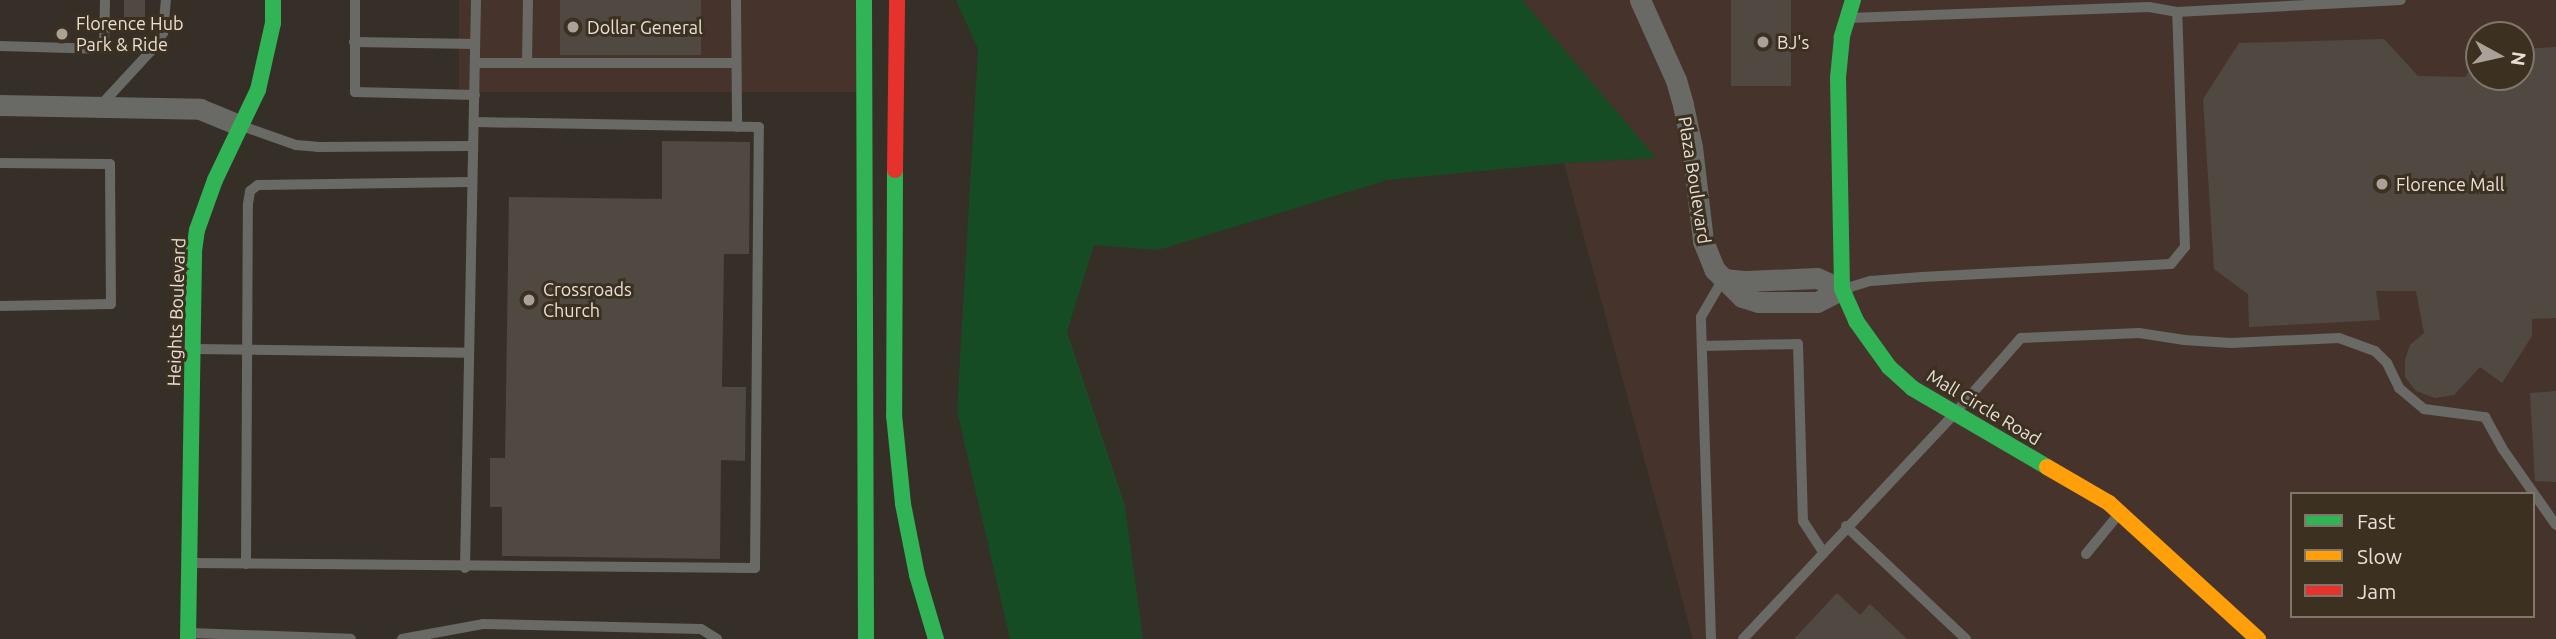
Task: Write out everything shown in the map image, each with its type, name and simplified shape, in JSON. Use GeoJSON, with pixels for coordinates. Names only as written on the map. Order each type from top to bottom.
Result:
{"type":"FeatureCollection","features":[{"type":"Feature","properties":{"kind":"main road","name":"Heights Boulevard"},"geometry":{"type":"LineString","coordinates":[[188,636],[192,349],[197,230],[240,125],[258,90],[273,23],[274,0]]}},
{"type":"Feature","properties":{"kind":"main road"},"geometry":{"type":"LineString","coordinates":[[864,0],[866,639]]}},
{"type":"Feature","properties":{"kind":"main road"},"geometry":{"type":"LineString","coordinates":[[897,0],[894,415],[903,504],[917,575],[936,639]]}},
{"type":"Feature","properties":{"kind":"main road","name":"Mall Circle Road"},"geometry":{"type":"LineString","coordinates":[[1853,0],[1842,37],[1838,78],[1842,289],[1856,321],[1889,367],[1923,395],[2109,503],[2258,639]]}},
{"type":"Feature","properties":{"kind":"street","name":"Plaza Boulevard"},"geometry":{"type":"LineString","coordinates":[[1640,0],[1676,80],[1692,147],[1703,241],[1708,258],[1723,279]]}},
{"type":"Feature","properties":{"kind":"street"},"geometry":{"type":"LineString","coordinates":[[0,105],[200,109],[240,125]]}},
{"type":"Feature","properties":{"kind":"street"},"geometry":{"type":"LineString","coordinates":[[1723,279],[1817,278],[1842,289]]}},
{"type":"Feature","properties":{"kind":"lane"},"geometry":{"type":"LineString","coordinates":[[0,46],[104,49],[105,0]]}},
{"type":"Feature","properties":{"kind":"lane"},"geometry":{"type":"LineString","coordinates":[[99,106],[152,51],[163,33],[166,0]]}},
{"type":"Feature","properties":{"kind":"lane"},"geometry":{"type":"LineString","coordinates":[[355,0],[354,89],[360,94],[474,95]]}},
{"type":"Feature","properties":{"kind":"lane"},"geometry":{"type":"LineString","coordinates":[[465,568],[476,0]]}},
{"type":"Feature","properties":{"kind":"lane"},"geometry":{"type":"LineString","coordinates":[[527,63],[528,0]]}},
{"type":"Feature","properties":{"kind":"lane"},"geometry":{"type":"LineString","coordinates":[[736,0],[737,127]]}},
{"type":"Feature","properties":{"kind":"lane"},"geometry":{"type":"LineString","coordinates":[[1848,18],[2149,7],[2177,12],[2401,0]]}},
{"type":"Feature","properties":{"kind":"lane"},"geometry":{"type":"LineString","coordinates":[[1842,289],[1871,281],[1922,277],[2171,264],[2185,247],[2177,12]]}},
{"type":"Feature","properties":{"kind":"lane"},"geometry":{"type":"LineString","coordinates":[[354,42],[475,44]]}},
{"type":"Feature","properties":{"kind":"lane"},"geometry":{"type":"LineString","coordinates":[[475,63],[736,63]]}},
{"type":"Feature","properties":{"kind":"lane"},"geometry":{"type":"LineString","coordinates":[[189,563],[465,568],[755,568],[759,127],[474,122]]}},
{"type":"Feature","properties":{"kind":"lane"},"geometry":{"type":"LineString","coordinates":[[240,125],[296,145],[317,147],[472,146]]}},
{"type":"Feature","properties":{"kind":"lane"},"geometry":{"type":"LineString","coordinates":[[0,163],[110,164],[111,276],[111,304],[0,306]]}},
{"type":"Feature","properties":{"kind":"lane"},"geometry":{"type":"LineString","coordinates":[[246,564],[250,191],[258,185],[471,182]]}},
{"type":"Feature","properties":{"kind":"lane"},"geometry":{"type":"LineString","coordinates":[[1711,639],[1701,317],[1723,279]]}},
{"type":"Feature","properties":{"kind":"lane"},"geometry":{"type":"LineString","coordinates":[[1743,639],[1846,526],[1955,413],[2021,338],[2139,333],[2231,343],[2339,338],[2375,351],[2388,363],[2399,388],[2424,409],[2485,417],[2502,448],[2533,492]]}},
{"type":"Feature","properties":{"kind":"lane"},"geometry":{"type":"LineString","coordinates":[[1702,346],[1798,344],[1803,521],[1823,552]]}},
{"type":"Feature","properties":{"kind":"lane"},"geometry":{"type":"LineString","coordinates":[[192,349],[468,353]]}},
{"type":"Feature","properties":{"kind":"lane"},"geometry":{"type":"LineString","coordinates":[[2535,495],[2556,525]]}},
{"type":"Feature","properties":{"kind":"lane"},"geometry":{"type":"LineString","coordinates":[[2085,554],[2120,513]]}},
{"type":"Feature","properties":{"kind":"lane"},"geometry":{"type":"LineString","coordinates":[[1846,526],[1966,639]]}},
{"type":"Feature","properties":{"kind":"lane"},"geometry":{"type":"LineString","coordinates":[[402,639],[483,624],[701,629],[717,639]]}},
{"type":"Feature","properties":{"kind":"lane"},"geometry":{"type":"LineString","coordinates":[[188,636],[351,639]]}},
{"type":"Feature","properties":{"kind":"shaded area"},"geometry":{"type":"Polygon","coordinates":[[[459,0],[864,0],[864,92],[459,92],[459,0]]]}},
{"type":"Feature","properties":{"kind":"shaded area","name":"Florence Mall"},"geometry":{"type":"Polygon","coordinates":[[[1522,0],[2556,0],[2556,639],[1693,639],[1564,163],[1655,158],[1522,0]]]}},
{"type":"Feature","properties":{"kind":"green space"},"geometry":{"type":"Polygon","coordinates":[[[956,0],[1522,0],[1656,158],[1564,163],[1387,180],[1158,250],[1094,245],[1067,332],[1125,506],[1143,639],[1010,639],[957,411],[978,49],[956,0]]]}},
{"type":"Feature","properties":{"kind":"building"},"geometry":{"type":"Polygon","coordinates":[[[124,0],[145,0],[145,17],[124,17],[124,0]]]}},
{"type":"Feature","properties":{"kind":"building"},"geometry":{"type":"Polygon","coordinates":[[[560,0],[701,0],[701,55],[560,55],[560,0]]]}},
{"type":"Feature","properties":{"kind":"building","name":"BJ's"},"geometry":{"type":"Polygon","coordinates":[[[1731,0],[1791,0],[1791,86],[1731,86],[1731,0]]]}},
{"type":"Feature","properties":{"kind":"building","name":"Florence Mall"},"geometry":{"type":"Polygon","coordinates":[[[2384,39],[2418,76],[2465,77],[2465,91],[2535,91],[2535,48],[2556,47],[2556,318],[2532,319],[2532,336],[2502,383],[2480,367],[2454,395],[2435,398],[2416,391],[2405,377],[2405,360],[2410,345],[2424,333],[2416,291],[2376,291],[2380,320],[2249,327],[2248,294],[2214,269],[2203,99],[2239,43],[2384,39]]]}},
{"type":"Feature","properties":{"kind":"building","name":"Crossroads Church"},"geometry":{"type":"Polygon","coordinates":[[[662,141],[750,142],[749,254],[724,254],[722,387],[746,387],[745,461],[721,460],[720,559],[502,556],[502,507],[490,507],[490,458],[505,458],[509,197],[662,199],[662,141]]]}},
{"type":"Feature","properties":{"kind":"building"},"geometry":{"type":"Polygon","coordinates":[[[2556,391],[2556,482],[2535,481],[2530,393],[2556,391]]]}},
{"type":"Feature","properties":{"kind":"building"},"geometry":{"type":"Polygon","coordinates":[[[1837,593],[1860,615],[1870,604],[1907,639],[1794,639],[1837,593]]]}},
{"type":"Feature","properties":{"kind":"traffic: fast"},"geometry":{"type":"LineString","coordinates":[[188,639],[194,251],[197,230],[215,180],[258,90],[273,23],[273,0]]}},
{"type":"Feature","properties":{"kind":"traffic: fast"},"geometry":{"type":"LineString","coordinates":[[864,0],[866,639]]}},
{"type":"Feature","properties":{"kind":"traffic: fast"},"geometry":{"type":"LineString","coordinates":[[1853,0],[1842,37],[1838,78],[1842,289],[1856,321],[1889,367],[1912,388],[2047,467]]}},
{"type":"Feature","properties":{"kind":"traffic: fast"},"geometry":{"type":"LineString","coordinates":[[895,170],[894,415],[903,504],[917,575],[936,639]]}},
{"type":"Feature","properties":{"kind":"traffic: slow"},"geometry":{"type":"LineString","coordinates":[[2047,467],[2109,503],[2258,639]]}},
{"type":"Feature","properties":{"kind":"traffic: jam"},"geometry":{"type":"LineString","coordinates":[[895,170],[897,0]]}},
{"type":"Feature","properties":{"kind":"place","name":"Dollar General"},"geometry":{"type":"Point","coordinates":[573,27]}},
{"type":"Feature","properties":{"kind":"place","name":"Florence Hub Park & Ride"},"geometry":{"type":"Point","coordinates":[62,34]}},
{"type":"Feature","properties":{"kind":"place","name":"BJ's"},"geometry":{"type":"Point","coordinates":[1763,42]}},
{"type":"Feature","properties":{"kind":"place","name":"Florence Mall"},"geometry":{"type":"Point","coordinates":[2382,184]}},
{"type":"Feature","properties":{"kind":"place","name":"Crossroads Church"},"geometry":{"type":"Point","coordinates":[529,300]}}]}
